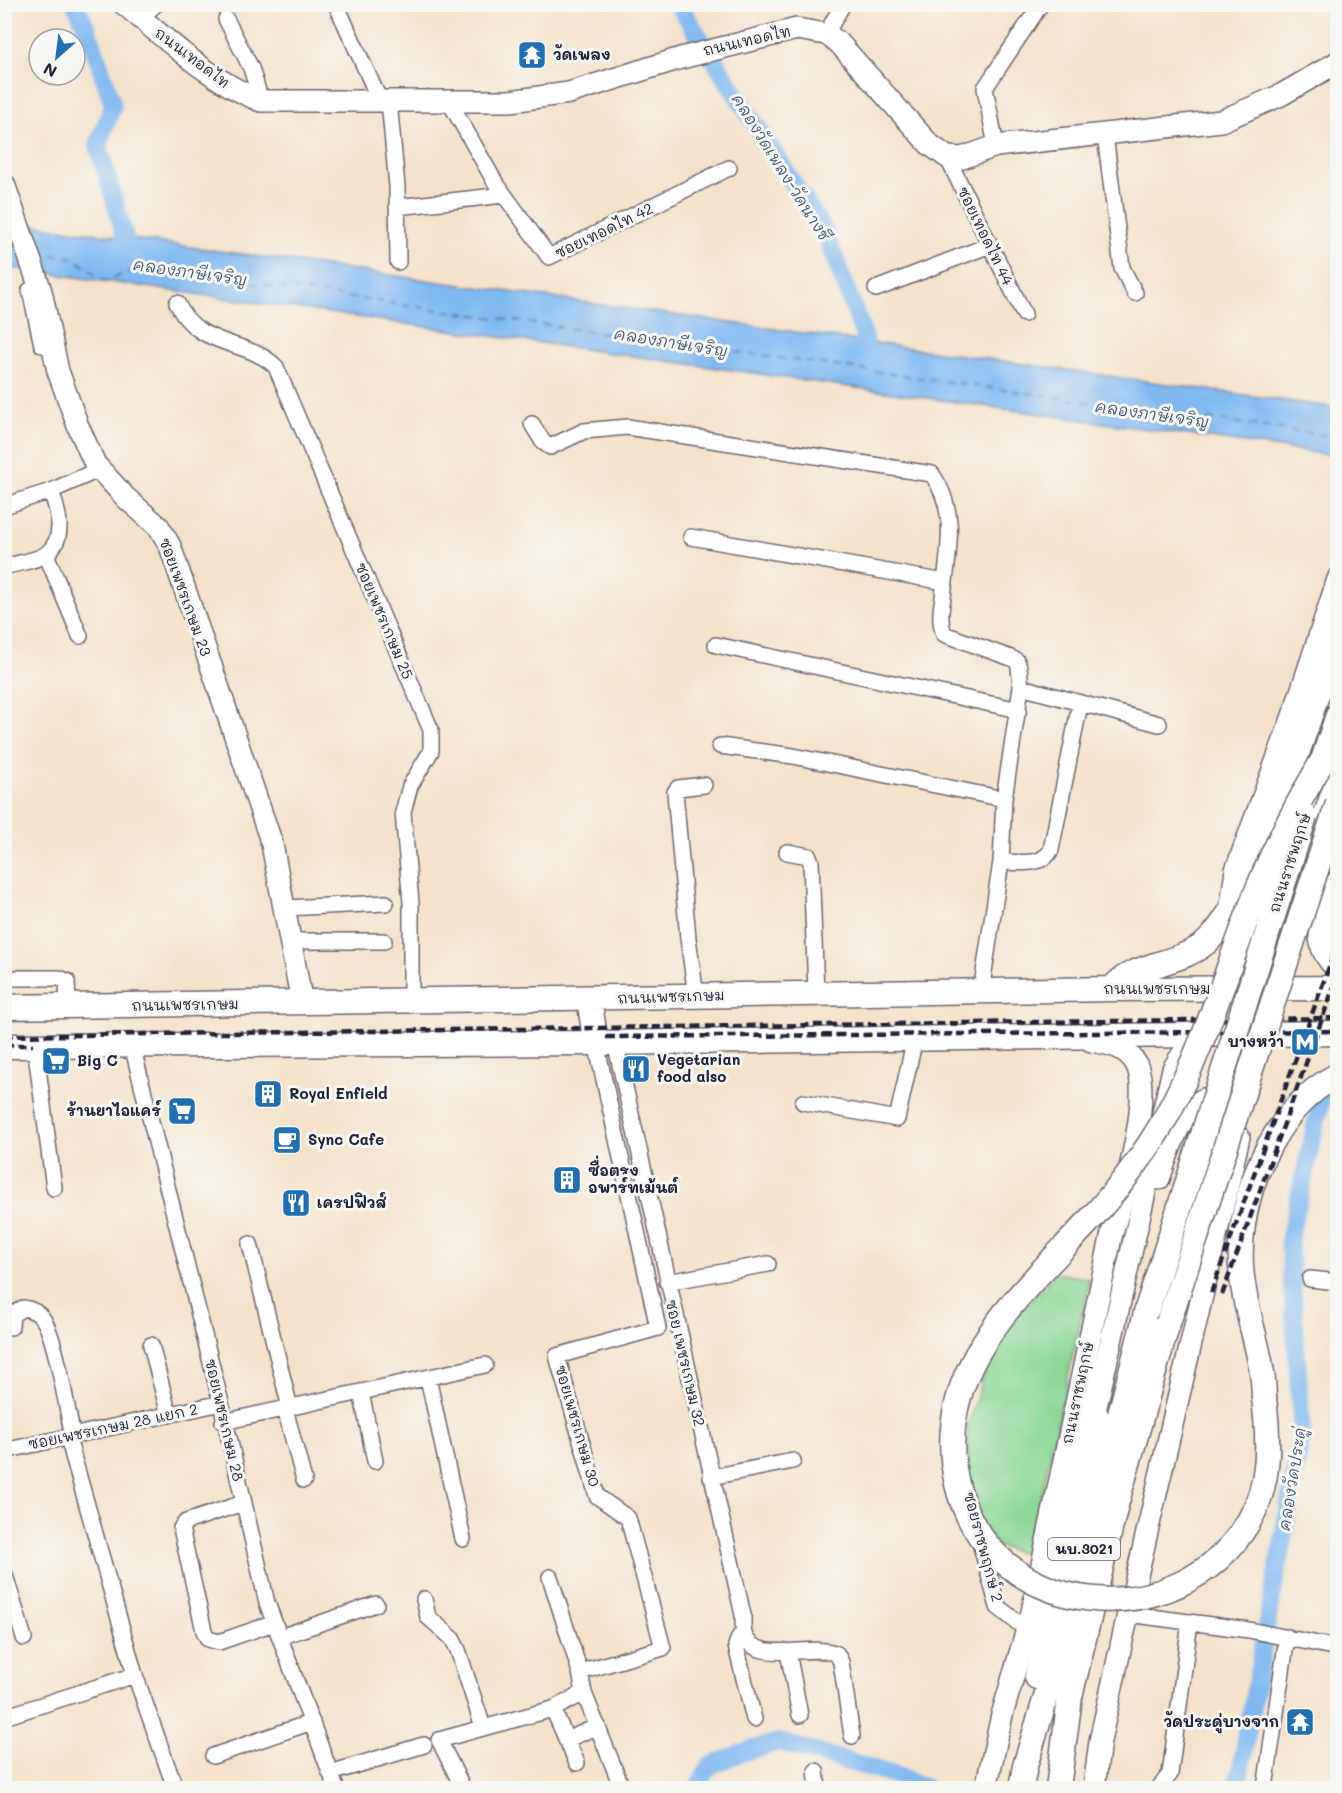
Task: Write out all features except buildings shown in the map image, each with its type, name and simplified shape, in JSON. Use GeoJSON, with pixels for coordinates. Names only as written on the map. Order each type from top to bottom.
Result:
{"type":"FeatureCollection","features":[{"type":"Feature","properties":{"kind":"main road","name":"ถนนเทอดไท"},"geometry":{"type":"LineString","coordinates":[[140,9],[208,73],[236,91],[261,101],[510,101],[569,93],[681,58],[797,29],[826,34]]}},
{"type":"Feature","properties":{"kind":"main road"},"geometry":{"type":"LineString","coordinates":[[826,34],[839,43],[929,144],[947,157],[962,158],[996,146],[1221,121],[1281,95],[1338,62]]}},
{"type":"Feature","properties":{"kind":"main road","name":"ซอยเพชรเกษม 23"},"geometry":{"type":"LineString","coordinates":[[4,184],[40,291],[58,370],[94,464],[159,528],[170,546],[272,844],[286,908],[302,1003]]}},
{"type":"Feature","properties":{"kind":"main road"},"geometry":{"type":"LineString","coordinates":[[1230,912],[1236,870],[1293,716],[1338,579]]}},
{"type":"Feature","properties":{"kind":"main road"},"geometry":{"type":"LineString","coordinates":[[1113,989],[1127,976],[1196,951],[1218,930],[1230,912],[1289,782],[1338,632]]}},
{"type":"Feature","properties":{"kind":"main road","name":"ถนนราชพฤกษ์"},"geometry":{"type":"LineString","coordinates":[[1023,1777],[1056,1664],[1147,1309],[1330,768],[1338,715]]}},
{"type":"Feature","properties":{"kind":"main road"},"geometry":{"type":"LineString","coordinates":[[1243,886],[1240,902],[1246,918],[1259,931],[1281,934],[1297,921],[1303,879],[1330,768]]}},
{"type":"Feature","properties":{"kind":"main road"},"geometry":{"type":"LineString","coordinates":[[1330,768],[1284,832],[1258,889],[1194,1059],[1167,1116],[1136,1162],[1091,1219],[1031,1282],[976,1351],[959,1395],[953,1426],[952,1452],[957,1485],[967,1510],[986,1544],[1008,1566],[1035,1584],[1080,1599],[1116,1601],[1141,1598],[1176,1585],[1201,1571],[1227,1550],[1249,1521],[1266,1470],[1269,1440],[1264,1398],[1240,1267],[1242,1233],[1250,1195],[1264,1155],[1285,1118],[1304,1097],[1338,1075]]}},
{"type":"Feature","properties":{"kind":"main road","name":"ถนนราชพฤกษ์"},"geometry":{"type":"LineString","coordinates":[[1058,1788],[1070,1697],[1116,1505],[1168,1323],[1338,803]]}},
{"type":"Feature","properties":{"kind":"main road"},"geometry":{"type":"LineString","coordinates":[[1321,945],[1320,933],[1338,883]]}},
{"type":"Feature","properties":{"kind":"main road"},"geometry":{"type":"LineString","coordinates":[[1300,897],[1309,924],[1327,959],[1338,968]]}},
{"type":"Feature","properties":{"kind":"main road"},"geometry":{"type":"LineString","coordinates":[[1023,1777],[1036,1678],[1173,1070],[1195,1036],[1212,1020],[1236,1006],[1290,988]]}},
{"type":"Feature","properties":{"kind":"main road","name":"ถนนเพชรเกษม"},"geometry":{"type":"LineString","coordinates":[[4,1007],[589,999],[816,993],[1338,988]]}},
{"type":"Feature","properties":{"kind":"main road"},"geometry":{"type":"LineString","coordinates":[[1113,989],[1197,995],[1236,1006],[1256,1020],[1267,1034]]}},
{"type":"Feature","properties":{"kind":"main road"},"geometry":{"type":"LineString","coordinates":[[589,999],[605,1043]]}},
{"type":"Feature","properties":{"kind":"main road"},"geometry":{"type":"LineString","coordinates":[[4,1046],[605,1043],[1338,1033]]}},
{"type":"Feature","properties":{"kind":"main road"},"geometry":{"type":"LineString","coordinates":[[1238,1143],[1267,1034]]}},
{"type":"Feature","properties":{"kind":"main road","name":"ถนนราชพฤกษ์"},"geometry":{"type":"LineString","coordinates":[[986,1788],[1002,1715],[1030,1621],[1110,1244],[1127,1182],[1141,1092],[1142,1076],[1135,1061],[1124,1050],[1113,1045],[1076,1038]]}},
{"type":"Feature","properties":{"kind":"main road"},"geometry":{"type":"LineString","coordinates":[[1133,1244],[1181,1122],[1190,1110],[1210,1097],[1224,1099],[1234,1108],[1238,1121],[1238,1143]]}},
{"type":"Feature","properties":{"kind":"main road","name":"นบ.3021"},"geometry":{"type":"LineString","coordinates":[[1094,1788],[1100,1741],[1128,1614],[1238,1143]]}},
{"type":"Feature","properties":{"kind":"main road"},"geometry":{"type":"LineString","coordinates":[[1030,1621],[1096,1415]]}},
{"type":"Feature","properties":{"kind":"street"},"geometry":{"type":"LineString","coordinates":[[336,4],[385,101],[397,207],[398,262]]}},
{"type":"Feature","properties":{"kind":"street"},"geometry":{"type":"LineString","coordinates":[[826,34],[843,4]]}},
{"type":"Feature","properties":{"kind":"street"},"geometry":{"type":"LineString","coordinates":[[996,146],[985,88],[1041,4]]}},
{"type":"Feature","properties":{"kind":"street"},"geometry":{"type":"LineString","coordinates":[[226,18],[251,68],[261,101]]}},
{"type":"Feature","properties":{"kind":"street","name":"ซอยเทอดไท 42"},"geometry":{"type":"LineString","coordinates":[[449,101],[504,195],[544,255],[553,258],[729,168]]}},
{"type":"Feature","properties":{"kind":"street"},"geometry":{"type":"LineString","coordinates":[[1105,135],[1122,268],[1136,293]]}},
{"type":"Feature","properties":{"kind":"street","name":"ซอยเทอดไท 44"},"geometry":{"type":"LineString","coordinates":[[947,157],[1024,314]]}},
{"type":"Feature","properties":{"kind":"street"},"geometry":{"type":"LineString","coordinates":[[397,207],[504,195]]}},
{"type":"Feature","properties":{"kind":"street"},"geometry":{"type":"LineString","coordinates":[[876,289],[990,245]]}},
{"type":"Feature","properties":{"kind":"street","name":"ซอยเพชรเกษม 25"},"geometry":{"type":"LineString","coordinates":[[177,303],[181,310],[210,338],[263,357],[276,367],[431,730],[431,751],[410,786],[403,812],[411,903],[411,1001]]}},
{"type":"Feature","properties":{"kind":"street"},"geometry":{"type":"LineString","coordinates":[[532,424],[543,442],[550,447],[584,431],[627,427],[932,474],[949,504],[950,523],[941,616],[944,634],[1017,661],[1021,687],[1004,799],[1001,862],[981,992]]}},
{"type":"Feature","properties":{"kind":"street"},"geometry":{"type":"LineString","coordinates":[[4,506],[51,491],[94,464]]}},
{"type":"Feature","properties":{"kind":"street"},"geometry":{"type":"LineString","coordinates":[[4,567],[46,554],[60,527],[51,491]]}},
{"type":"Feature","properties":{"kind":"street"},"geometry":{"type":"LineString","coordinates":[[691,537],[945,582]]}},
{"type":"Feature","properties":{"kind":"street"},"geometry":{"type":"LineString","coordinates":[[46,554],[80,636]]}},
{"type":"Feature","properties":{"kind":"street"},"geometry":{"type":"LineString","coordinates":[[716,645],[1019,711]]}},
{"type":"Feature","properties":{"kind":"street"},"geometry":{"type":"LineString","coordinates":[[1021,687],[1159,724]]}},
{"type":"Feature","properties":{"kind":"street"},"geometry":{"type":"LineString","coordinates":[[1001,862],[1041,862],[1047,858],[1051,850],[1080,704]]}},
{"type":"Feature","properties":{"kind":"street"},"geometry":{"type":"LineString","coordinates":[[720,746],[793,756],[1004,799]]}},
{"type":"Feature","properties":{"kind":"street"},"geometry":{"type":"LineString","coordinates":[[696,996],[688,938],[675,792],[678,788],[704,785]]}},
{"type":"Feature","properties":{"kind":"street"},"geometry":{"type":"LineString","coordinates":[[787,852],[809,856],[811,862],[816,993]]}},
{"type":"Feature","properties":{"kind":"street"},"geometry":{"type":"LineString","coordinates":[[286,908],[387,903]]}},
{"type":"Feature","properties":{"kind":"street"},"geometry":{"type":"LineString","coordinates":[[290,941],[384,941]]}},
{"type":"Feature","properties":{"kind":"street"},"geometry":{"type":"LineString","coordinates":[[4,978],[46,978],[67,981],[68,1006]]}},
{"type":"Feature","properties":{"kind":"street"},"geometry":{"type":"LineString","coordinates":[[803,1102],[897,1123],[915,1038]]}},
{"type":"Feature","properties":{"kind":"street","name":"ซอย เพชรเกษม 32"},"geometry":{"type":"LineString","coordinates":[[605,1043],[667,1282],[742,1615],[744,1635],[740,1637],[736,1646],[754,1719]]}},
{"type":"Feature","properties":{"kind":"street","name":"ซอยเพชรเกษม 30"},"geometry":{"type":"LineString","coordinates":[[580,1672],[663,1648],[628,1518],[597,1496],[557,1356],[658,1328],[605,1043]]}},
{"type":"Feature","properties":{"kind":"street","name":"ซอยเพชรเกษม 28"},"geometry":{"type":"LineString","coordinates":[[132,1045],[221,1403],[223,1422],[243,1503],[277,1630],[336,1788]]}},
{"type":"Feature","properties":{"kind":"street"},"geometry":{"type":"LineString","coordinates":[[35,1046],[54,1188]]}},
{"type":"Feature","properties":{"kind":"street"},"geometry":{"type":"LineString","coordinates":[[250,1244],[304,1480]]}},
{"type":"Feature","properties":{"kind":"street","name":"ซอยราชพฤกษ์ 2"},"geometry":{"type":"LineString","coordinates":[[1030,1621],[998,1607],[968,1498],[961,1418],[991,1338],[1046,1257]]}},
{"type":"Feature","properties":{"kind":"street"},"geometry":{"type":"LineString","coordinates":[[667,1282],[768,1264]]}},
{"type":"Feature","properties":{"kind":"street"},"geometry":{"type":"LineString","coordinates":[[1310,1279],[1338,1282]]}},
{"type":"Feature","properties":{"kind":"street"},"geometry":{"type":"LineString","coordinates":[[11,1327],[12,1315],[23,1308],[31,1309],[43,1319],[50,1337],[70,1437],[135,1675],[175,1788]]}},
{"type":"Feature","properties":{"kind":"street"},"geometry":{"type":"LineString","coordinates":[[151,1345],[169,1415]]}},
{"type":"Feature","properties":{"kind":"street"},"geometry":{"type":"LineString","coordinates":[[223,1422],[485,1365]]}},
{"type":"Feature","properties":{"kind":"street"},"geometry":{"type":"LineString","coordinates":[[428,1378],[463,1539]]}},
{"type":"Feature","properties":{"kind":"street"},"geometry":{"type":"LineString","coordinates":[[361,1392],[375,1461]]}},
{"type":"Feature","properties":{"kind":"street","name":"ซอยเพชรเกษม 28 แยก 2"},"geometry":{"type":"LineString","coordinates":[[5,1451],[221,1403]]}},
{"type":"Feature","properties":{"kind":"street"},"geometry":{"type":"LineString","coordinates":[[711,1477],[794,1461]]}},
{"type":"Feature","properties":{"kind":"street"},"geometry":{"type":"LineString","coordinates":[[243,1503],[186,1522],[181,1528],[208,1639],[219,1642],[277,1630],[376,1604]]}},
{"type":"Feature","properties":{"kind":"street"},"geometry":{"type":"LineString","coordinates":[[4,1572],[24,1638]]}},
{"type":"Feature","properties":{"kind":"street"},"geometry":{"type":"LineString","coordinates":[[550,1577],[580,1672],[584,1693],[622,1788]]}},
{"type":"Feature","properties":{"kind":"street"},"geometry":{"type":"LineString","coordinates":[[424,1599],[428,1617],[453,1638],[483,1728]]}},
{"type":"Feature","properties":{"kind":"street"},"geometry":{"type":"LineString","coordinates":[[1128,1614],[1248,1630],[1338,1648]]}},
{"type":"Feature","properties":{"kind":"street"},"geometry":{"type":"LineString","coordinates":[[1159,1788],[1170,1774],[1190,1622]]}},
{"type":"Feature","properties":{"kind":"street"},"geometry":{"type":"LineString","coordinates":[[744,1635],[756,1647],[774,1652],[812,1648],[837,1654],[841,1662],[852,1736]]}},
{"type":"Feature","properties":{"kind":"street"},"geometry":{"type":"LineString","coordinates":[[1265,1788],[1283,1636]]}},
{"type":"Feature","properties":{"kind":"street"},"geometry":{"type":"LineString","coordinates":[[788,1652],[800,1714]]}},
{"type":"Feature","properties":{"kind":"street"},"geometry":{"type":"LineString","coordinates":[[4,1717],[135,1675]]}},
{"type":"Feature","properties":{"kind":"street"},"geometry":{"type":"LineString","coordinates":[[330,1773],[552,1709],[584,1693]]}},
{"type":"Feature","properties":{"kind":"street"},"geometry":{"type":"LineString","coordinates":[[552,1709],[577,1763]]}},
{"type":"Feature","properties":{"kind":"street"},"geometry":{"type":"LineString","coordinates":[[213,1756],[312,1722]]}},
{"type":"Feature","properties":{"kind":"street"},"geometry":{"type":"LineString","coordinates":[[566,1740],[598,1726]]}},
{"type":"Feature","properties":{"kind":"street"},"geometry":{"type":"LineString","coordinates":[[432,1743],[463,1788]]}},
{"type":"Feature","properties":{"kind":"street"},"geometry":{"type":"LineString","coordinates":[[816,1771],[818,1788]]}},
{"type":"Feature","properties":{"kind":"green space"},"geometry":{"type":"Polygon","coordinates":[[[1056,1273],[1090,1279],[1028,1555],[969,1538],[968,1425],[995,1340],[1056,1273]]]}},
{"type":"Feature","properties":{"kind":"water","name":"คลองภาษีเจริญ"},"geometry":{"type":"Polygon","coordinates":[[[5,221],[1337,408],[1337,456],[5,267],[5,221]]]}},
{"type":"Feature","properties":{"kind":"waterway","name":"คลองภาษีเจริญ"},"geometry":{"type":"LineString","coordinates":[[75,4],[88,30],[113,105],[98,145],[132,261]]}},
{"type":"Feature","properties":{"kind":"waterway","name":"คลองวัดเพลง-วัดนางชี"},"geometry":{"type":"LineString","coordinates":[[678,4],[825,232],[865,338],[863,366]]}},
{"type":"Feature","properties":{"kind":"waterway","name":"คลองวัดประดู่"},"geometry":{"type":"LineString","coordinates":[[1237,1788],[1302,1434],[1289,1241],[1322,1097]]}},
{"type":"Feature","properties":{"kind":"waterway"},"geometry":{"type":"LineString","coordinates":[[697,1788],[710,1766],[740,1753],[779,1742],[895,1775],[926,1788]]}},
{"type":"Feature","properties":{"kind":"ferry route"},"geometry":{"type":"LineString","coordinates":[[4,248],[15,250]]}},
{"type":"Feature","properties":{"kind":"ferry route"},"geometry":{"type":"LineString","coordinates":[[38,253],[74,258],[104,281],[142,268],[1338,437]]}},
{"type":"Feature","properties":{"kind":"railway"},"geometry":{"type":"LineString","coordinates":[[1211,1293],[1338,942]]}},
{"type":"Feature","properties":{"kind":"railway"},"geometry":{"type":"LineString","coordinates":[[1222,1295],[1338,975]]}},
{"type":"Feature","properties":{"kind":"railway"},"geometry":{"type":"LineString","coordinates":[[4,1036],[1338,1018]]}},
{"type":"Feature","properties":{"kind":"railway"},"geometry":{"type":"LineString","coordinates":[[606,1037],[1338,1031]]}},
{"type":"Feature","properties":{"kind":"railway"},"geometry":{"type":"LineString","coordinates":[[4,1045],[33,1045]]}},
{"type":"Feature","properties":{"kind":"place","name":"วัดเพลง"},"geometry":{"type":"Point","coordinates":[532,55]}},
{"type":"Feature","properties":{"kind":"place","name":"บางหว้า"},"geometry":{"type":"Point","coordinates":[1305,1042]}},
{"type":"Feature","properties":{"kind":"place","name":"Big C"},"geometry":{"type":"Point","coordinates":[56,1061]}},
{"type":"Feature","properties":{"kind":"place","name":"Vegetarian food also"},"geometry":{"type":"Point","coordinates":[636,1069]}},
{"type":"Feature","properties":{"kind":"place","name":"Royal Enfield"},"geometry":{"type":"Point","coordinates":[268,1094]}},
{"type":"Feature","properties":{"kind":"place","name":"ร้านยาไอแคร์"},"geometry":{"type":"Point","coordinates":[182,1111]}},
{"type":"Feature","properties":{"kind":"place","name":"Sync Cafe"},"geometry":{"type":"Point","coordinates":[287,1140]}},
{"type":"Feature","properties":{"kind":"place","name":"ซื่อตรง อพาร์ทเม้นต์"},"geometry":{"type":"Point","coordinates":[567,1180]}},
{"type":"Feature","properties":{"kind":"place","name":"เครปฟิวส์"},"geometry":{"type":"Point","coordinates":[296,1203]}},
{"type":"Feature","properties":{"kind":"place","name":"วัดประดู่บางจาก"},"geometry":{"type":"Point","coordinates":[1300,1722]}}]}
